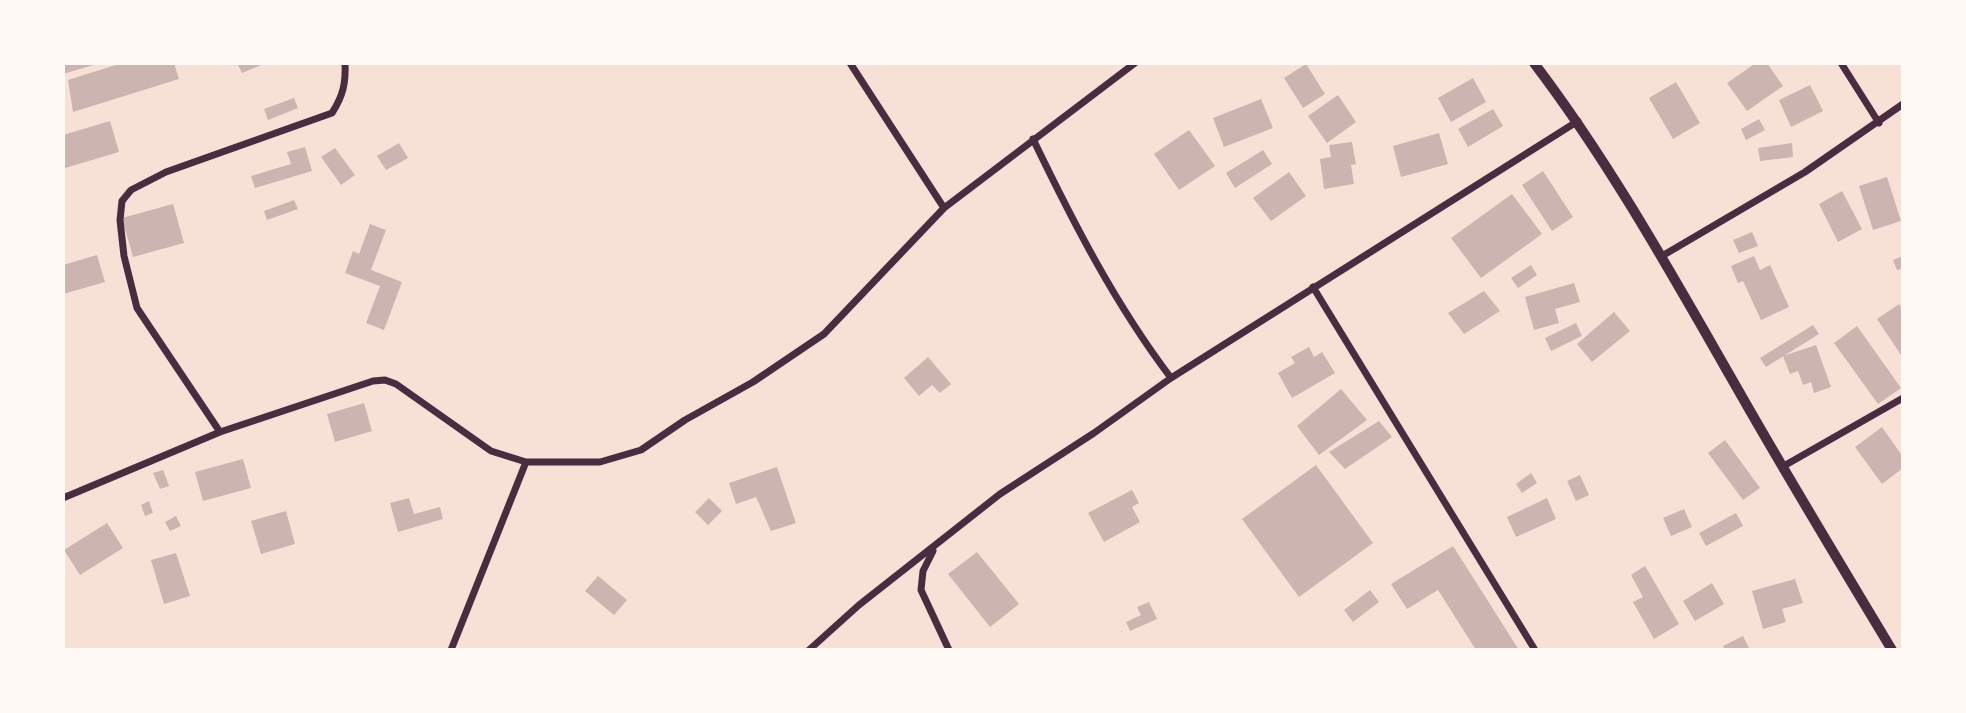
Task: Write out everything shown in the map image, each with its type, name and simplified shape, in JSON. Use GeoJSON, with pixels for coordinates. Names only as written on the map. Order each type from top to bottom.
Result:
{"type":"FeatureCollection","features":[{"type":"Feature","properties":{"kind":"street"},"geometry":{"type":"LineString","coordinates":[[220,432],[137,308],[124,256],[120,220],[122,201],[131,190],[166,172],[332,113],[342,98],[345,63]]}},
{"type":"Feature","properties":{"kind":"street"},"geometry":{"type":"LineString","coordinates":[[850,63],[944,208]]}},
{"type":"Feature","properties":{"kind":"street"},"geometry":{"type":"LineString","coordinates":[[63,498],[220,432],[363,384],[386,380],[396,384],[491,451],[526,462],[600,462],[641,450],[685,420],[753,382],[824,334],[944,208],[1135,63]]}},
{"type":"Feature","properties":{"kind":"street"},"geometry":{"type":"LineString","coordinates":[[1534,63],[1578,121],[1661,256],[1782,467],[1892,650]]}},
{"type":"Feature","properties":{"kind":"street"},"geometry":{"type":"LineString","coordinates":[[1841,63],[1880,123]]}},
{"type":"Feature","properties":{"kind":"street"},"geometry":{"type":"LineString","coordinates":[[1661,256],[1805,172],[1880,123],[1903,104]]}},
{"type":"Feature","properties":{"kind":"street"},"geometry":{"type":"LineString","coordinates":[[809,650],[859,605],[1000,494],[1094,433],[1171,378],[1578,121]]}},
{"type":"Feature","properties":{"kind":"street"},"geometry":{"type":"LineString","coordinates":[[1033,139],[1094,259],[1138,335],[1171,378]]}},
{"type":"Feature","properties":{"kind":"street"},"geometry":{"type":"LineString","coordinates":[[1313,287],[1535,650]]}},
{"type":"Feature","properties":{"kind":"street"},"geometry":{"type":"LineString","coordinates":[[1782,467],[1903,398]]}},
{"type":"Feature","properties":{"kind":"street"},"geometry":{"type":"LineString","coordinates":[[452,650],[526,462]]}},
{"type":"Feature","properties":{"kind":"street"},"geometry":{"type":"LineString","coordinates":[[935,547],[923,572],[921,590],[949,650]]}},
{"type":"Feature","properties":{"kind":"building"},"geometry":{"type":"Polygon","coordinates":[[[63,63],[97,63],[97,64],[63,74],[63,63]]]}},
{"type":"Feature","properties":{"kind":"building"},"geometry":{"type":"Polygon","coordinates":[[[122,63],[174,63],[179,79],[73,112],[68,80],[122,63]]]}},
{"type":"Feature","properties":{"kind":"building"},"geometry":{"type":"Polygon","coordinates":[[[237,63],[266,63],[242,73],[237,63]]]}},
{"type":"Feature","properties":{"kind":"building"},"geometry":{"type":"Polygon","coordinates":[[[1756,63],[1767,63],[1783,86],[1747,111],[1727,83],[1756,63]]]}},
{"type":"Feature","properties":{"kind":"building"},"geometry":{"type":"Polygon","coordinates":[[[1306,64],[1325,94],[1303,108],[1284,78],[1306,64]]]}},
{"type":"Feature","properties":{"kind":"building"},"geometry":{"type":"Polygon","coordinates":[[[1473,78],[1486,102],[1451,122],[1438,98],[1473,78]]]}},
{"type":"Feature","properties":{"kind":"building"},"geometry":{"type":"Polygon","coordinates":[[[1676,82],[1700,123],[1673,139],[1649,98],[1676,82]]]}},
{"type":"Feature","properties":{"kind":"building"},"geometry":{"type":"Polygon","coordinates":[[[1810,85],[1823,111],[1791,127],[1779,100],[1810,85]]]}},
{"type":"Feature","properties":{"kind":"building"},"geometry":{"type":"Polygon","coordinates":[[[1338,95],[1356,122],[1327,143],[1308,116],[1338,95]]]}},
{"type":"Feature","properties":{"kind":"building"},"geometry":{"type":"Polygon","coordinates":[[[294,98],[298,108],[268,120],[264,109],[294,98]]]}},
{"type":"Feature","properties":{"kind":"building"},"geometry":{"type":"Polygon","coordinates":[[[1261,99],[1273,128],[1224,147],[1213,118],[1261,99]]]}},
{"type":"Feature","properties":{"kind":"building"},"geometry":{"type":"Polygon","coordinates":[[[1493,109],[1503,126],[1468,147],[1458,129],[1493,109]]]}},
{"type":"Feature","properties":{"kind":"building"},"geometry":{"type":"Polygon","coordinates":[[[1759,119],[1765,130],[1746,140],[1741,129],[1759,119]]]}},
{"type":"Feature","properties":{"kind":"building"},"geometry":{"type":"Polygon","coordinates":[[[110,121],[119,152],[65,168],[63,135],[110,121]]]}},
{"type":"Feature","properties":{"kind":"building"},"geometry":{"type":"Polygon","coordinates":[[[1189,130],[1215,166],[1179,190],[1154,154],[1189,130]]]}},
{"type":"Feature","properties":{"kind":"building"},"geometry":{"type":"Polygon","coordinates":[[[1439,133],[1448,164],[1401,177],[1393,146],[1439,133]]]}},
{"type":"Feature","properties":{"kind":"building"},"geometry":{"type":"Polygon","coordinates":[[[1352,142],[1356,164],[1351,165],[1354,184],[1324,189],[1320,159],[1331,157],[1329,145],[1352,142]]]}},
{"type":"Feature","properties":{"kind":"building"},"geometry":{"type":"Polygon","coordinates":[[[399,143],[408,158],[386,170],[377,156],[399,143]]]}},
{"type":"Feature","properties":{"kind":"building"},"geometry":{"type":"Polygon","coordinates":[[[1792,143],[1793,157],[1760,161],[1758,148],[1792,143]]]}},
{"type":"Feature","properties":{"kind":"building"},"geometry":{"type":"Polygon","coordinates":[[[305,147],[312,171],[255,188],[251,176],[291,164],[287,152],[305,147]]]}},
{"type":"Feature","properties":{"kind":"building"},"geometry":{"type":"Polygon","coordinates":[[[335,148],[355,175],[341,185],[321,157],[335,148]]]}},
{"type":"Feature","properties":{"kind":"building"},"geometry":{"type":"Polygon","coordinates":[[[1263,150],[1272,164],[1235,188],[1226,173],[1263,150]]]}},
{"type":"Feature","properties":{"kind":"building"},"geometry":{"type":"Polygon","coordinates":[[[1543,171],[1573,217],[1552,231],[1522,185],[1543,171]]]}},
{"type":"Feature","properties":{"kind":"building"},"geometry":{"type":"Polygon","coordinates":[[[1289,172],[1306,196],[1271,221],[1253,198],[1289,172]]]}},
{"type":"Feature","properties":{"kind":"building"},"geometry":{"type":"Polygon","coordinates":[[[1887,177],[1901,221],[1873,230],[1859,186],[1887,177]]]}},
{"type":"Feature","properties":{"kind":"building"},"geometry":{"type":"Polygon","coordinates":[[[1842,191],[1862,229],[1838,242],[1819,204],[1842,191]]]}},
{"type":"Feature","properties":{"kind":"building"},"geometry":{"type":"Polygon","coordinates":[[[1512,194],[1542,234],[1481,278],[1451,238],[1512,194]]]}},
{"type":"Feature","properties":{"kind":"building"},"geometry":{"type":"Polygon","coordinates":[[[294,200],[298,209],[267,220],[264,211],[294,200]]]}},
{"type":"Feature","properties":{"kind":"building"},"geometry":{"type":"Polygon","coordinates":[[[173,204],[184,243],[133,257],[122,218],[173,204]]]}},
{"type":"Feature","properties":{"kind":"building"},"geometry":{"type":"Polygon","coordinates":[[[370,224],[386,230],[371,270],[402,282],[384,330],[366,323],[380,286],[345,273],[353,251],[359,254],[370,224]]]}},
{"type":"Feature","properties":{"kind":"building"},"geometry":{"type":"Polygon","coordinates":[[[1752,232],[1758,246],[1739,253],[1733,240],[1752,232]]]}},
{"type":"Feature","properties":{"kind":"building"},"geometry":{"type":"Polygon","coordinates":[[[97,255],[105,282],[63,294],[63,265],[97,255]]]}},
{"type":"Feature","properties":{"kind":"building"},"geometry":{"type":"Polygon","coordinates":[[[1754,256],[1760,270],[1770,265],[1789,307],[1761,320],[1743,281],[1738,283],[1731,266],[1754,256]]]}},
{"type":"Feature","properties":{"kind":"building"},"geometry":{"type":"Polygon","coordinates":[[[1903,256],[1903,268],[1897,270],[1893,260],[1903,256]]]}},
{"type":"Feature","properties":{"kind":"building"},"geometry":{"type":"Polygon","coordinates":[[[1531,265],[1537,275],[1518,288],[1511,278],[1531,265]]]}},
{"type":"Feature","properties":{"kind":"building"},"geometry":{"type":"Polygon","coordinates":[[[1574,283],[1580,302],[1555,309],[1559,323],[1534,330],[1525,297],[1574,283]]]}},
{"type":"Feature","properties":{"kind":"building"},"geometry":{"type":"Polygon","coordinates":[[[1484,291],[1500,311],[1464,334],[1448,313],[1484,291]]]}},
{"type":"Feature","properties":{"kind":"building"},"geometry":{"type":"Polygon","coordinates":[[[1899,304],[1903,311],[1903,358],[1877,319],[1899,304]]]}},
{"type":"Feature","properties":{"kind":"building"},"geometry":{"type":"Polygon","coordinates":[[[1614,312],[1630,331],[1592,362],[1577,344],[1614,312]]]}},
{"type":"Feature","properties":{"kind":"building"},"geometry":{"type":"Polygon","coordinates":[[[1576,323],[1582,336],[1551,351],[1545,338],[1576,323]]]}},
{"type":"Feature","properties":{"kind":"building"},"geometry":{"type":"Polygon","coordinates":[[[1813,325],[1819,334],[1766,367],[1760,358],[1813,325]]]}},
{"type":"Feature","properties":{"kind":"building"},"geometry":{"type":"Polygon","coordinates":[[[1857,326],[1901,388],[1878,404],[1834,343],[1857,326]]]}},
{"type":"Feature","properties":{"kind":"building"},"geometry":{"type":"Polygon","coordinates":[[[1816,345],[1831,387],[1814,393],[1811,382],[1803,385],[1798,371],[1790,374],[1783,356],[1816,345]]]}},
{"type":"Feature","properties":{"kind":"building"},"geometry":{"type":"Polygon","coordinates":[[[1309,347],[1314,357],[1322,352],[1335,373],[1292,398],[1278,373],[1295,363],[1291,357],[1309,347]]]}},
{"type":"Feature","properties":{"kind":"building"},"geometry":{"type":"Polygon","coordinates":[[[928,357],[951,384],[940,393],[932,385],[919,396],[904,378],[928,357]]]}},
{"type":"Feature","properties":{"kind":"building"},"geometry":{"type":"Polygon","coordinates":[[[1341,389],[1367,420],[1319,455],[1297,426],[1341,389]]]}},
{"type":"Feature","properties":{"kind":"building"},"geometry":{"type":"Polygon","coordinates":[[[364,403],[372,431],[335,442],[327,414],[364,403]]]}},
{"type":"Feature","properties":{"kind":"building"},"geometry":{"type":"Polygon","coordinates":[[[1379,421],[1392,437],[1345,469],[1329,452],[1379,421]]]}},
{"type":"Feature","properties":{"kind":"building"},"geometry":{"type":"Polygon","coordinates":[[[1882,427],[1903,457],[1903,468],[1882,484],[1855,447],[1882,427]]]}},
{"type":"Feature","properties":{"kind":"building"},"geometry":{"type":"Polygon","coordinates":[[[1725,440],[1760,488],[1743,500],[1708,453],[1725,440]]]}},
{"type":"Feature","properties":{"kind":"building"},"geometry":{"type":"Polygon","coordinates":[[[243,459],[251,488],[203,501],[195,472],[243,459]]]}},
{"type":"Feature","properties":{"kind":"building"},"geometry":{"type":"Polygon","coordinates":[[[1316,465],[1373,543],[1299,597],[1242,519],[1316,465]]]}},
{"type":"Feature","properties":{"kind":"building"},"geometry":{"type":"Polygon","coordinates":[[[777,467],[796,523],[771,531],[756,497],[736,504],[729,483],[777,467]]]}},
{"type":"Feature","properties":{"kind":"building"},"geometry":{"type":"Polygon","coordinates":[[[163,470],[169,486],[160,489],[153,473],[163,470]]]}},
{"type":"Feature","properties":{"kind":"building"},"geometry":{"type":"Polygon","coordinates":[[[1531,473],[1537,483],[1522,493],[1516,484],[1531,473]]]}},
{"type":"Feature","properties":{"kind":"building"},"geometry":{"type":"Polygon","coordinates":[[[1580,475],[1589,495],[1576,501],[1567,481],[1580,475]]]}},
{"type":"Feature","properties":{"kind":"building"},"geometry":{"type":"Polygon","coordinates":[[[1132,490],[1139,503],[1132,507],[1140,522],[1104,542],[1088,513],[1132,490]]]}},
{"type":"Feature","properties":{"kind":"building"},"geometry":{"type":"Polygon","coordinates":[[[409,498],[414,514],[440,507],[443,519],[398,532],[390,503],[409,498]]]}},
{"type":"Feature","properties":{"kind":"building"},"geometry":{"type":"Polygon","coordinates":[[[709,498],[722,511],[708,525],[695,512],[709,498]]]}},
{"type":"Feature","properties":{"kind":"building"},"geometry":{"type":"Polygon","coordinates":[[[1547,498],[1556,519],[1516,537],[1507,517],[1547,498]]]}},
{"type":"Feature","properties":{"kind":"building"},"geometry":{"type":"Polygon","coordinates":[[[149,501],[153,513],[145,516],[141,505],[149,501]]]}},
{"type":"Feature","properties":{"kind":"building"},"geometry":{"type":"Polygon","coordinates":[[[1684,509],[1692,527],[1671,536],[1663,518],[1684,509]]]}},
{"type":"Feature","properties":{"kind":"building"},"geometry":{"type":"Polygon","coordinates":[[[286,511],[295,544],[261,554],[251,521],[286,511]]]}},
{"type":"Feature","properties":{"kind":"building"},"geometry":{"type":"Polygon","coordinates":[[[1736,513],[1743,526],[1706,546],[1699,533],[1736,513]]]}},
{"type":"Feature","properties":{"kind":"building"},"geometry":{"type":"Polygon","coordinates":[[[176,516],[181,526],[170,531],[165,522],[176,516]]]}},
{"type":"Feature","properties":{"kind":"building"},"geometry":{"type":"Polygon","coordinates":[[[107,523],[123,548],[80,575],[64,550],[107,523]]]}},
{"type":"Feature","properties":{"kind":"building"},"geometry":{"type":"Polygon","coordinates":[[[1453,546],[1519,650],[1476,650],[1438,590],[1407,609],[1391,584],[1453,546]]]}},
{"type":"Feature","properties":{"kind":"building"},"geometry":{"type":"Polygon","coordinates":[[[977,552],[1019,604],[990,627],[948,574],[977,552]]]}},
{"type":"Feature","properties":{"kind":"building"},"geometry":{"type":"Polygon","coordinates":[[[176,553],[190,596],[164,604],[151,560],[176,553]]]}},
{"type":"Feature","properties":{"kind":"building"},"geometry":{"type":"Polygon","coordinates":[[[1645,566],[1679,624],[1654,639],[1633,602],[1643,597],[1631,575],[1645,566]]]}},
{"type":"Feature","properties":{"kind":"building"},"geometry":{"type":"Polygon","coordinates":[[[598,576],[627,600],[614,615],[585,591],[598,576]]]}},
{"type":"Feature","properties":{"kind":"building"},"geometry":{"type":"Polygon","coordinates":[[[1795,579],[1803,603],[1782,609],[1786,622],[1763,629],[1752,591],[1795,579]]]}},
{"type":"Feature","properties":{"kind":"building"},"geometry":{"type":"Polygon","coordinates":[[[1712,583],[1724,604],[1695,621],[1683,601],[1712,583]]]}},
{"type":"Feature","properties":{"kind":"building"},"geometry":{"type":"Polygon","coordinates":[[[1370,590],[1379,602],[1353,622],[1344,610],[1370,590]]]}},
{"type":"Feature","properties":{"kind":"building"},"geometry":{"type":"Polygon","coordinates":[[[1149,602],[1157,619],[1130,631],[1126,622],[1141,615],[1137,607],[1149,602]]]}},
{"type":"Feature","properties":{"kind":"building"},"geometry":{"type":"Polygon","coordinates":[[[1743,636],[1750,650],[1725,650],[1723,646],[1743,636]]]}}]}
